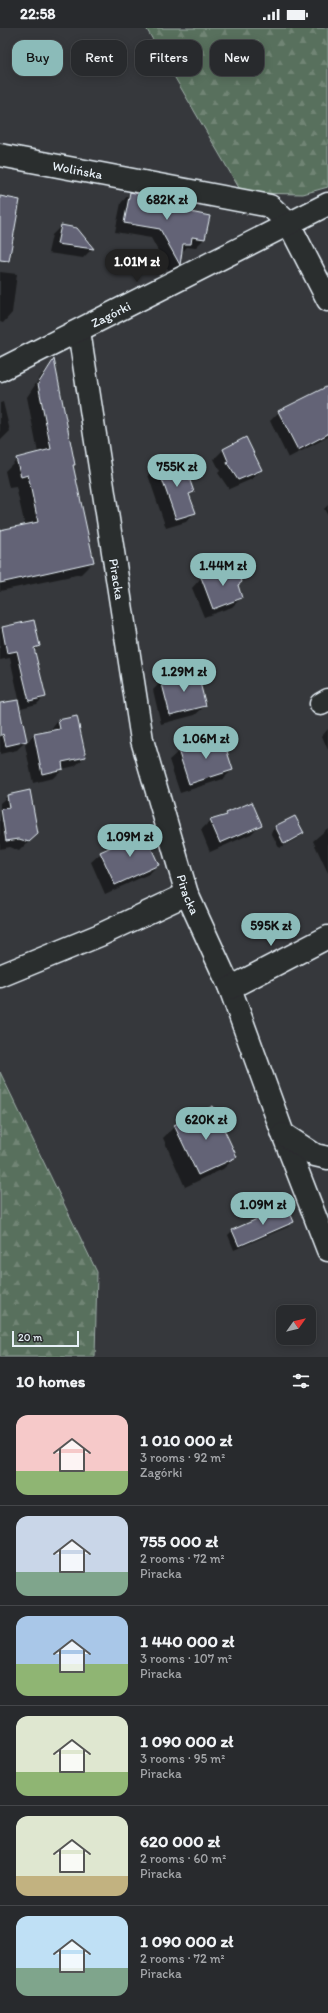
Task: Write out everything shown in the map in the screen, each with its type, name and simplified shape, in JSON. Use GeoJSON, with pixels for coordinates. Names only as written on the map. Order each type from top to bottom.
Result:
{"type":"FeatureCollection","features":[{"type":"Feature","properties":{"kind":"street","name":"Wolińska"},"geometry":{"type":"LineString","coordinates":[[0,155],[270,206],[289,224],[328,300]]}},
{"type":"Feature","properties":{"kind":"street","name":"Zagórki"},"geometry":{"type":"LineString","coordinates":[[0,370],[328,204]]}},
{"type":"Feature","properties":{"kind":"street","name":"Piracka"},"geometry":{"type":"LineString","coordinates":[[79,331],[142,740],[187,894],[230,988],[283,1134],[328,1250]]}},
{"type":"Feature","properties":{"kind":"street"},"geometry":{"type":"LineString","coordinates":[[0,976],[100,935],[187,894]]}},
{"type":"Feature","properties":{"kind":"street"},"geometry":{"type":"LineString","coordinates":[[230,988],[328,937]]}},
{"type":"Feature","properties":{"kind":"street"},"geometry":{"type":"LineString","coordinates":[[283,1134],[315,1155],[328,1158]]}},
{"type":"Feature","properties":{"kind":"green space"},"geometry":{"type":"Polygon","coordinates":[[[146,28],[328,28],[328,187],[303,194],[242,193],[174,76],[202,76],[202,40],[153,40],[146,28]]]}},
{"type":"Feature","properties":{"kind":"green space"},"geometry":{"type":"Polygon","coordinates":[[[0,1072],[97,1272],[95,1357],[0,1357],[0,1072]]]}},
{"type":"Feature","properties":{"kind":"building"},"geometry":{"type":"Polygon","coordinates":[[[130,192],[162,198],[161,206],[210,216],[205,239],[192,237],[191,244],[183,244],[180,265],[160,229],[124,223],[130,192]]]}},
{"type":"Feature","properties":{"kind":"building"},"geometry":{"type":"Polygon","coordinates":[[[0,196],[20,200],[9,261],[0,260],[0,196]]]}},
{"type":"Feature","properties":{"kind":"building"},"geometry":{"type":"Polygon","coordinates":[[[61,225],[77,228],[94,249],[57,244],[61,225]]]}},
{"type":"Feature","properties":{"kind":"building"},"geometry":{"type":"Polygon","coordinates":[[[54,359],[75,465],[73,465],[94,562],[0,583],[0,530],[38,522],[28,475],[21,477],[16,458],[51,449],[38,384],[54,359]]]}},
{"type":"Feature","properties":{"kind":"building"},"geometry":{"type":"Polygon","coordinates":[[[328,386],[328,434],[298,450],[278,411],[328,386]]]}},
{"type":"Feature","properties":{"kind":"building"},"geometry":{"type":"Polygon","coordinates":[[[246,437],[262,470],[238,480],[227,463],[228,461],[223,449],[246,437]]]}},
{"type":"Feature","properties":{"kind":"building"},"geometry":{"type":"Polygon","coordinates":[[[177,458],[182,473],[187,472],[194,492],[189,494],[196,513],[176,519],[157,465],[177,458]]]}},
{"type":"Feature","properties":{"kind":"building"},"geometry":{"type":"Polygon","coordinates":[[[236,565],[242,582],[238,585],[242,598],[213,609],[201,577],[236,565]]]}},
{"type":"Feature","properties":{"kind":"building"},"geometry":{"type":"Polygon","coordinates":[[[34,620],[40,646],[34,648],[46,697],[29,701],[17,651],[7,653],[2,627],[34,620]]]}},
{"type":"Feature","properties":{"kind":"building"},"geometry":{"type":"Polygon","coordinates":[[[197,671],[206,706],[170,715],[161,680],[197,671]]]}},
{"type":"Feature","properties":{"kind":"building"},"geometry":{"type":"Polygon","coordinates":[[[18,700],[27,741],[6,746],[3,734],[0,736],[0,703],[18,700]]]}},
{"type":"Feature","properties":{"kind":"building"},"geometry":{"type":"Polygon","coordinates":[[[77,716],[86,757],[62,762],[63,769],[42,774],[34,734],[60,729],[58,720],[77,716]]]}},
{"type":"Feature","properties":{"kind":"building"},"geometry":{"type":"Polygon","coordinates":[[[222,736],[233,770],[189,784],[178,750],[222,736]]]}},
{"type":"Feature","properties":{"kind":"building"},"geometry":{"type":"Polygon","coordinates":[[[30,790],[38,834],[29,842],[19,839],[6,841],[1,809],[9,808],[7,795],[30,790]]]}},
{"type":"Feature","properties":{"kind":"building"},"geometry":{"type":"Polygon","coordinates":[[[252,802],[262,825],[220,843],[210,820],[227,815],[226,813],[252,802]]]}},
{"type":"Feature","properties":{"kind":"building"},"geometry":{"type":"Polygon","coordinates":[[[295,816],[304,833],[284,844],[275,826],[295,816]]]}},
{"type":"Feature","properties":{"kind":"building"},"geometry":{"type":"Polygon","coordinates":[[[144,832],[159,865],[115,885],[100,852],[144,832]]]}},
{"type":"Feature","properties":{"kind":"building"},"geometry":{"type":"Polygon","coordinates":[[[213,1106],[237,1157],[198,1175],[174,1125],[213,1106]]]}},
{"type":"Feature","properties":{"kind":"building"},"geometry":{"type":"Polygon","coordinates":[[[287,1206],[294,1222],[239,1246],[232,1230],[287,1206]]]}}]}
